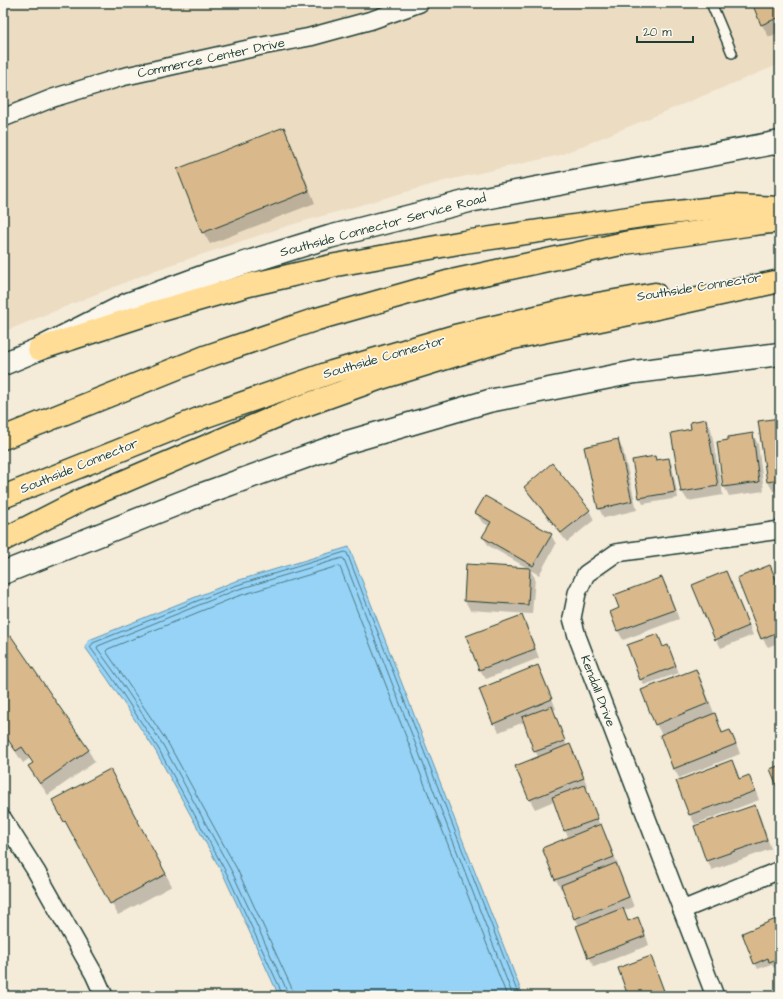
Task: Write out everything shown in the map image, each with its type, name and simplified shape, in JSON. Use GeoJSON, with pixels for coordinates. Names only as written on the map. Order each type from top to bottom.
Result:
{"type":"FeatureCollection","features":[{"type":"Feature","properties":{"kind":"highway"},"geometry":{"type":"LineString","coordinates":[[39,349],[146,314],[249,285],[336,265],[464,242],[642,216],[733,206],[780,208]]}},
{"type":"Feature","properties":{"kind":"highway"},"geometry":{"type":"LineString","coordinates":[[3,438],[205,357],[317,319],[447,282],[625,243],[780,221]]}},
{"type":"Feature","properties":{"kind":"highway","name":"Southside Connector"},"geometry":{"type":"LineString","coordinates":[[3,497],[206,416],[332,372],[456,336],[574,308],[752,277],[780,274]]}},
{"type":"Feature","properties":{"kind":"highway"},"geometry":{"type":"LineString","coordinates":[[3,540],[83,499],[289,411],[381,378],[508,339],[780,281]]}},
{"type":"Feature","properties":{"kind":"street","name":"Commerce Center Drive"},"geometry":{"type":"LineString","coordinates":[[3,118],[53,98],[122,77],[257,47],[310,37],[372,20],[420,3]]}},
{"type":"Feature","properties":{"kind":"street","name":"Southside Connector Service Road"},"geometry":{"type":"LineString","coordinates":[[3,364],[39,349],[128,304],[210,274],[329,237],[469,201],[780,142]]}},
{"type":"Feature","properties":{"kind":"street"},"geometry":{"type":"LineString","coordinates":[[3,573],[200,495],[344,443],[489,401],[635,372],[780,354]]}},
{"type":"Feature","properties":{"kind":"street","name":"Kendall Drive"},"geometry":{"type":"LineString","coordinates":[[715,996],[577,636],[572,618],[577,593],[586,574],[616,553],[780,530]]}},
{"type":"Feature","properties":{"kind":"street"},"geometry":{"type":"LineString","coordinates":[[3,818],[36,871],[94,974],[104,996]]}},
{"type":"Feature","properties":{"kind":"street"},"geometry":{"type":"LineString","coordinates":[[682,910],[780,870]]}},
{"type":"Feature","properties":{"kind":"lane"},"geometry":{"type":"LineString","coordinates":[[711,3],[732,53]]}},
{"type":"Feature","properties":{"kind":"shaded area"},"geometry":{"type":"Polygon","coordinates":[[[3,3],[780,3],[780,64],[560,155],[444,181],[287,226],[158,269],[3,332],[3,3]]]}},
{"type":"Feature","properties":{"kind":"water"},"geometry":{"type":"Polygon","coordinates":[[[349,547],[523,996],[279,996],[224,876],[155,750],[85,647],[89,640],[233,582],[349,547]]]}},
{"type":"Feature","properties":{"kind":"building"},"geometry":{"type":"Polygon","coordinates":[[[752,3],[780,3],[780,17],[761,25],[752,3]]]}},
{"type":"Feature","properties":{"kind":"building"},"geometry":{"type":"Polygon","coordinates":[[[284,127],[309,191],[202,233],[177,169],[284,127]]]}},
{"type":"Feature","properties":{"kind":"building"},"geometry":{"type":"Polygon","coordinates":[[[780,418],[780,480],[767,482],[758,421],[780,418]]]}},
{"type":"Feature","properties":{"kind":"building"},"geometry":{"type":"Polygon","coordinates":[[[706,419],[718,486],[681,492],[671,433],[691,429],[690,422],[706,419]]]}},
{"type":"Feature","properties":{"kind":"building"},"geometry":{"type":"Polygon","coordinates":[[[753,433],[759,482],[723,487],[717,442],[728,440],[728,437],[753,433]]]}},
{"type":"Feature","properties":{"kind":"building"},"geometry":{"type":"Polygon","coordinates":[[[618,439],[632,501],[598,509],[584,447],[618,439]]]}},
{"type":"Feature","properties":{"kind":"building"},"geometry":{"type":"Polygon","coordinates":[[[655,456],[656,460],[669,458],[675,492],[639,498],[632,460],[655,456]]]}},
{"type":"Feature","properties":{"kind":"building"},"geometry":{"type":"Polygon","coordinates":[[[552,463],[590,510],[561,533],[524,487],[552,463]]]}},
{"type":"Feature","properties":{"kind":"building"},"geometry":{"type":"Polygon","coordinates":[[[485,496],[552,534],[533,566],[482,537],[491,522],[475,513],[485,496]]]}},
{"type":"Feature","properties":{"kind":"building"},"geometry":{"type":"Polygon","coordinates":[[[466,564],[530,568],[528,605],[464,601],[466,564]]]}},
{"type":"Feature","properties":{"kind":"building"},"geometry":{"type":"Polygon","coordinates":[[[770,565],[780,589],[780,631],[761,639],[737,578],[770,565]]]}},
{"type":"Feature","properties":{"kind":"building"},"geometry":{"type":"Polygon","coordinates":[[[726,571],[749,626],[715,640],[692,585],[726,571]]]}},
{"type":"Feature","properties":{"kind":"building"},"geometry":{"type":"Polygon","coordinates":[[[662,577],[675,610],[617,631],[610,612],[619,608],[614,595],[662,577]]]}},
{"type":"Feature","properties":{"kind":"building"},"geometry":{"type":"Polygon","coordinates":[[[522,615],[535,649],[479,670],[466,636],[522,615]]]}},
{"type":"Feature","properties":{"kind":"building"},"geometry":{"type":"Polygon","coordinates":[[[658,634],[663,647],[668,645],[676,666],[640,680],[627,645],[658,634]]]}},
{"type":"Feature","properties":{"kind":"building"},"geometry":{"type":"Polygon","coordinates":[[[11,636],[89,750],[40,784],[28,766],[33,763],[22,747],[16,751],[3,733],[3,641],[11,636]]]}},
{"type":"Feature","properties":{"kind":"building"},"geometry":{"type":"Polygon","coordinates":[[[538,665],[552,699],[493,724],[479,689],[538,665]]]}},
{"type":"Feature","properties":{"kind":"building"},"geometry":{"type":"Polygon","coordinates":[[[696,669],[709,703],[655,725],[641,690],[696,669]]]}},
{"type":"Feature","properties":{"kind":"building"},"geometry":{"type":"Polygon","coordinates":[[[552,706],[565,741],[534,752],[522,717],[552,706]]]}},
{"type":"Feature","properties":{"kind":"building"},"geometry":{"type":"Polygon","coordinates":[[[715,713],[722,733],[730,730],[736,744],[673,769],[660,735],[715,713]]]}},
{"type":"Feature","properties":{"kind":"building"},"geometry":{"type":"Polygon","coordinates":[[[570,744],[584,778],[529,800],[515,766],[570,744]]]}},
{"type":"Feature","properties":{"kind":"building"},"geometry":{"type":"Polygon","coordinates":[[[732,760],[739,779],[749,775],[755,791],[689,815],[676,781],[732,760]]]}},
{"type":"Feature","properties":{"kind":"building"},"geometry":{"type":"Polygon","coordinates":[[[780,765],[780,793],[770,769],[780,765]]]}},
{"type":"Feature","properties":{"kind":"building"},"geometry":{"type":"Polygon","coordinates":[[[110,769],[166,874],[110,904],[52,800],[110,769]]]}},
{"type":"Feature","properties":{"kind":"building"},"geometry":{"type":"Polygon","coordinates":[[[585,785],[598,819],[564,831],[552,797],[585,785]]]}},
{"type":"Feature","properties":{"kind":"building"},"geometry":{"type":"Polygon","coordinates":[[[755,805],[767,840],[706,861],[694,826],[755,805]]]}},
{"type":"Feature","properties":{"kind":"building"},"geometry":{"type":"Polygon","coordinates":[[[601,824],[614,857],[555,880],[542,848],[601,824]]]}},
{"type":"Feature","properties":{"kind":"building"},"geometry":{"type":"Polygon","coordinates":[[[616,863],[629,897],[574,919],[561,885],[616,863]]]}},
{"type":"Feature","properties":{"kind":"building"},"geometry":{"type":"Polygon","coordinates":[[[623,908],[628,921],[638,917],[645,936],[588,958],[576,926],[623,908]]]}},
{"type":"Feature","properties":{"kind":"building"},"geometry":{"type":"Polygon","coordinates":[[[776,919],[780,929],[780,958],[769,962],[768,958],[754,964],[742,933],[776,919]]]}},
{"type":"Feature","properties":{"kind":"building"},"geometry":{"type":"Polygon","coordinates":[[[651,956],[664,991],[649,996],[628,996],[618,968],[651,956]]]}}]}
